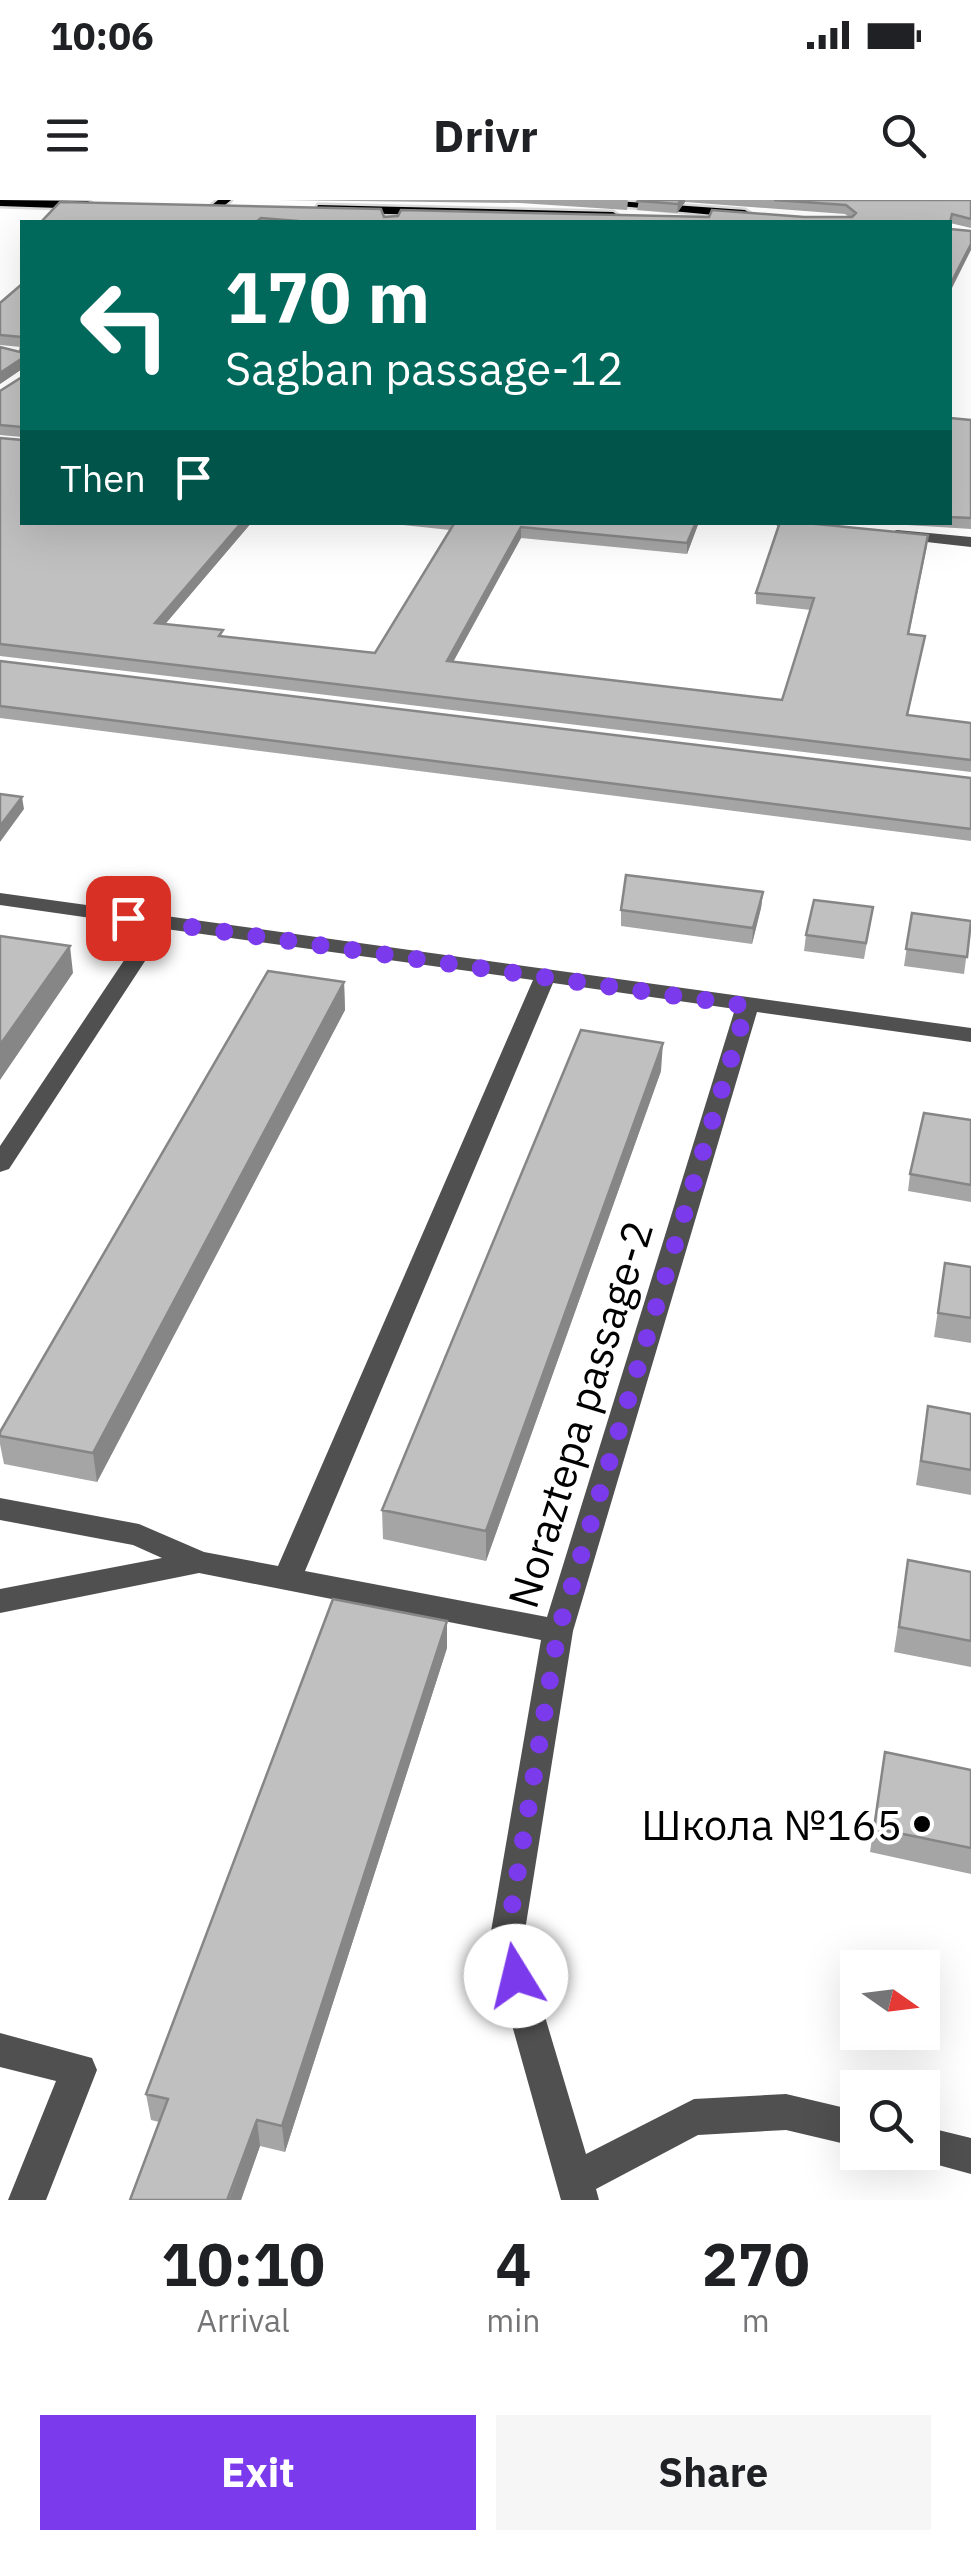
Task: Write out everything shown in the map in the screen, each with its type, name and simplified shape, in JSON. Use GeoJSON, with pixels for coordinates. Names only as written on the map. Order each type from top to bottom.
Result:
{"type":"FeatureCollection","features":[{"type":"Feature","properties":{"kind":"main road"},"geometry":{"type":"LineString","coordinates":[[560,200],[768,216]]}},
{"type":"Feature","properties":{"kind":"main road"},"geometry":{"type":"LineString","coordinates":[[0,202],[106,206]]}},
{"type":"Feature","properties":{"kind":"main road"},"geometry":{"type":"LineString","coordinates":[[197,208],[229,204]]}},
{"type":"Feature","properties":{"kind":"main road"},"geometry":{"type":"LineString","coordinates":[[201,220],[229,204]]}},
{"type":"Feature","properties":{"kind":"main road"},"geometry":{"type":"LineString","coordinates":[[304,209],[395,208],[650,220]]}},
{"type":"Feature","properties":{"kind":"street"},"geometry":{"type":"LineString","coordinates":[[391,220],[395,208]]}},
{"type":"Feature","properties":{"kind":"street"},"geometry":{"type":"LineString","coordinates":[[795,525],[823,528]]}},
{"type":"Feature","properties":{"kind":"street"},"geometry":{"type":"LineString","coordinates":[[878,533],[971,542]]}},
{"type":"Feature","properties":{"kind":"street"},"geometry":{"type":"LineString","coordinates":[[0,899],[971,1035]]}},
{"type":"Feature","properties":{"kind":"street"},"geometry":{"type":"LineString","coordinates":[[0,1164],[160,922]]}},
{"type":"Feature","properties":{"kind":"street"},"geometry":{"type":"LineString","coordinates":[[288,1576],[545,977]]}},
{"type":"Feature","properties":{"kind":"street","name":"Noraztepa passage-2"},"geometry":{"type":"LineString","coordinates":[[577,2190],[506,1942],[558,1632],[747,1006]]}},
{"type":"Feature","properties":{"kind":"street"},"geometry":{"type":"LineString","coordinates":[[0,1509],[139,1536],[199,1562],[288,1576],[558,1632]]}},
{"type":"Feature","properties":{"kind":"street"},"geometry":{"type":"LineString","coordinates":[[0,1602],[199,1562]]}},
{"type":"Feature","properties":{"kind":"street"},"geometry":{"type":"LineString","coordinates":[[0,2050],[80,2070],[27,2200]]}},
{"type":"Feature","properties":{"kind":"street"},"geometry":{"type":"LineString","coordinates":[[577,2190],[694,2117],[786,2112],[840,2125]]}},
{"type":"Feature","properties":{"kind":"street"},"geometry":{"type":"LineString","coordinates":[[940,2148],[971,2156]]}},
{"type":"Feature","properties":{"kind":"building"},"geometry":{"type":"Polygon","coordinates":[[[639,200],[681,200],[678,204],[639,200]]]}},
{"type":"Feature","properties":{"kind":"building"},"geometry":{"type":"Polygon","coordinates":[[[774,200],[971,200],[971,219],[952,214],[950,220],[43,220],[60,202],[381,209],[384,217],[398,216],[401,210],[709,217],[712,210],[852,217],[856,213],[846,205],[774,200]]]}},
{"type":"Feature","properties":{"kind":"building"},"geometry":{"type":"Polygon","coordinates":[[[952,229],[971,231],[971,244],[952,281],[952,229]]]}},
{"type":"Feature","properties":{"kind":"building"},"geometry":{"type":"Polygon","coordinates":[[[20,286],[20,337],[0,335],[0,303],[20,286]]]}},
{"type":"Feature","properties":{"kind":"building"},"geometry":{"type":"Polygon","coordinates":[[[0,347],[20,352],[20,360],[0,373],[0,347]]]}},
{"type":"Feature","properties":{"kind":"building"},"geometry":{"type":"Polygon","coordinates":[[[20,378],[20,427],[0,425],[0,391],[20,378]]]}},
{"type":"Feature","properties":{"kind":"building"},"geometry":{"type":"Polygon","coordinates":[[[952,418],[971,420],[971,518],[952,517],[952,418]]]}},
{"type":"Feature","properties":{"kind":"building"},"geometry":{"type":"Polygon","coordinates":[[[0,438],[20,440],[20,525],[239,525],[155,623],[223,630],[219,636],[375,653],[453,525],[695,525],[687,543],[521,527],[447,661],[782,700],[814,598],[756,593],[779,525],[826,525],[928,535],[908,634],[925,636],[907,715],[971,723],[971,760],[0,644],[0,438]]]}},
{"type":"Feature","properties":{"kind":"building"},"geometry":{"type":"Polygon","coordinates":[[[0,661],[971,778],[971,829],[0,706],[0,661]]]}},
{"type":"Feature","properties":{"kind":"building"},"geometry":{"type":"Polygon","coordinates":[[[0,794],[22,797],[0,826],[0,794]]]}},
{"type":"Feature","properties":{"kind":"building"},"geometry":{"type":"Polygon","coordinates":[[[626,875],[763,892],[753,928],[621,910],[626,875]]]}},
{"type":"Feature","properties":{"kind":"building"},"geometry":{"type":"Polygon","coordinates":[[[814,900],[873,907],[866,943],[806,935],[814,900]]]}},
{"type":"Feature","properties":{"kind":"building"},"geometry":{"type":"Polygon","coordinates":[[[912,913],[971,921],[967,957],[906,949],[912,913]]]}},
{"type":"Feature","properties":{"kind":"building"},"geometry":{"type":"Polygon","coordinates":[[[0,936],[70,946],[0,1045],[0,936]]]}},
{"type":"Feature","properties":{"kind":"building"},"geometry":{"type":"Polygon","coordinates":[[[268,971],[344,982],[93,1453],[0,1436],[0,1432],[268,971]]]}},
{"type":"Feature","properties":{"kind":"building"},"geometry":{"type":"Polygon","coordinates":[[[581,1030],[663,1043],[486,1531],[382,1510],[581,1030]]]}},
{"type":"Feature","properties":{"kind":"building"},"geometry":{"type":"Polygon","coordinates":[[[924,1113],[971,1120],[971,1185],[910,1174],[924,1113]]]}},
{"type":"Feature","properties":{"kind":"building"},"geometry":{"type":"Polygon","coordinates":[[[945,1263],[971,1267],[971,1318],[938,1313],[945,1263]]]}},
{"type":"Feature","properties":{"kind":"building"},"geometry":{"type":"Polygon","coordinates":[[[928,1406],[971,1414],[971,1470],[921,1461],[928,1406]]]}},
{"type":"Feature","properties":{"kind":"building"},"geometry":{"type":"Polygon","coordinates":[[[908,1560],[971,1572],[971,1641],[899,1627],[908,1560]]]}},
{"type":"Feature","properties":{"kind":"building"},"geometry":{"type":"Polygon","coordinates":[[[333,1599],[447,1621],[282,2126],[257,2120],[228,2198],[236,2200],[130,2200],[168,2099],[146,2094],[333,1599]]]}},
{"type":"Feature","properties":{"kind":"building","name":"Школа №165"},"geometry":{"type":"Polygon","coordinates":[[[885,1752],[971,1770],[971,1848],[874,1828],[885,1752]]]}},
{"type":"Feature","properties":{"kind":"place","name":"Школа №165"},"geometry":{"type":"Point","coordinates":[922,1824]}},
{"type":"Feature","properties":{"kind":"route"},"geometry":{"type":"LineString","coordinates":[[128,918],[747,1006],[558,1632],[506,1942],[516,1976]]}}]}
